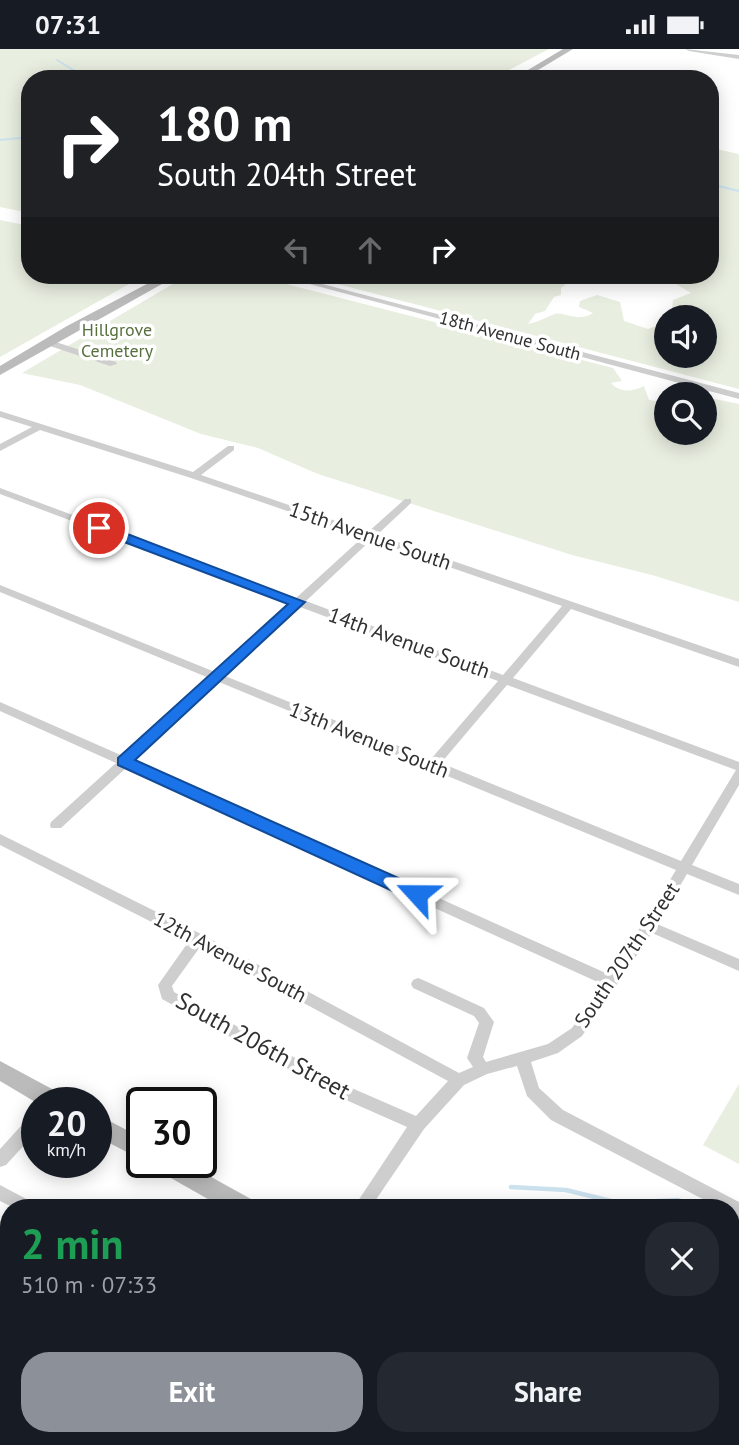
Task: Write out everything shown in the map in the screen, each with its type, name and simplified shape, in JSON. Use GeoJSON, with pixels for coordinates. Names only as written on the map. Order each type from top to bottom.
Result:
{"type":"FeatureCollection","features":[{"type":"Feature","properties":{"kind":"main road"},"geometry":{"type":"LineString","coordinates":[[533,70],[569,49]]}},
{"type":"Feature","properties":{"kind":"main road"},"geometry":{"type":"LineString","coordinates":[[0,371],[47,342],[155,284]]}},
{"type":"Feature","properties":{"kind":"main road"},"geometry":{"type":"LineString","coordinates":[[0,1070],[29,1087]]}},
{"type":"Feature","properties":{"kind":"main road"},"geometry":{"type":"LineString","coordinates":[[191,1178],[229,1199]]}},
{"type":"Feature","properties":{"kind":"street"},"geometry":{"type":"LineString","coordinates":[[689,49],[739,55]]}},
{"type":"Feature","properties":{"kind":"street"},"geometry":{"type":"LineString","coordinates":[[709,49],[739,55]]}},
{"type":"Feature","properties":{"kind":"street","name":"18th Avenue South"},"geometry":{"type":"LineString","coordinates":[[314,284],[739,396]]}},
{"type":"Feature","properties":{"kind":"street"},"geometry":{"type":"LineString","coordinates":[[47,342],[113,364]]}},
{"type":"Feature","properties":{"kind":"street","name":"15th Avenue South"},"geometry":{"type":"LineString","coordinates":[[0,414],[194,476],[739,663]]}},
{"type":"Feature","properties":{"kind":"street"},"geometry":{"type":"LineString","coordinates":[[0,448],[37,428]]}},
{"type":"Feature","properties":{"kind":"street"},"geometry":{"type":"LineString","coordinates":[[194,476],[231,448]]}},
{"type":"Feature","properties":{"kind":"street","name":"14th Avenue South"},"geometry":{"type":"LineString","coordinates":[[0,491],[739,767]]}},
{"type":"Feature","properties":{"kind":"street"},"geometry":{"type":"LineString","coordinates":[[56,825],[408,501]]}},
{"type":"Feature","properties":{"kind":"street","name":"13th Avenue South"},"geometry":{"type":"LineString","coordinates":[[0,588],[739,890]]}},
{"type":"Feature","properties":{"kind":"street"},"geometry":{"type":"LineString","coordinates":[[432,766],[569,604]]}},
{"type":"Feature","properties":{"kind":"street"},"geometry":{"type":"LineString","coordinates":[[0,706],[612,982]]}},
{"type":"Feature","properties":{"kind":"street","name":"South 207th Street"},"geometry":{"type":"LineString","coordinates":[[367,1199],[418,1123],[459,1080],[567,1041],[612,982],[649,926],[739,774]]}},
{"type":"Feature","properties":{"kind":"street","name":"12th Avenue South"},"geometry":{"type":"LineString","coordinates":[[0,839],[198,939],[459,1080]]}},
{"type":"Feature","properties":{"kind":"street"},"geometry":{"type":"LineString","coordinates":[[649,926],[739,965]]}},
{"type":"Feature","properties":{"kind":"street","name":"South 206th Street"},"geometry":{"type":"LineString","coordinates":[[198,939],[166,985],[167,995],[342,1091],[418,1123]]}},
{"type":"Feature","properties":{"kind":"street"},"geometry":{"type":"LineString","coordinates":[[418,983],[479,1012],[487,1022],[475,1058],[484,1069]]}},
{"type":"Feature","properties":{"kind":"street"},"geometry":{"type":"LineString","coordinates":[[523,1059],[532,1091],[557,1115],[718,1199]]}},
{"type":"Feature","properties":{"kind":"street"},"geometry":{"type":"LineString","coordinates":[[0,1160],[21,1137]]}},
{"type":"Feature","properties":{"kind":"green space"},"geometry":{"type":"Polygon","coordinates":[[[0,49],[549,49],[509,70],[21,70],[21,211],[0,207],[0,49]]]}},
{"type":"Feature","properties":{"kind":"green space"},"geometry":{"type":"Polygon","coordinates":[[[719,150],[739,154],[739,389],[659,368],[717,368],[717,305],[672,305],[673,300],[691,293],[676,284],[719,284],[719,150]]]}},
{"type":"Feature","properties":{"kind":"green space"},"geometry":{"type":"Polygon","coordinates":[[[0,220],[21,224],[21,284],[129,284],[0,357],[0,220]]]}},
{"type":"Feature","properties":{"kind":"green space","name":"Hillgrove Cemetery"},"geometry":{"type":"Polygon","coordinates":[[[173,284],[286,284],[613,368],[622,381],[611,383],[618,389],[626,391],[644,386],[649,400],[654,401],[654,445],[717,445],[717,399],[739,404],[739,602],[652,575],[572,555],[318,474],[258,448],[201,434],[80,385],[22,373],[173,284]]]}},
{"type":"Feature","properties":{"kind":"green space"},"geometry":{"type":"Polygon","coordinates":[[[337,284],[565,284],[561,288],[561,295],[554,297],[545,311],[535,314],[528,324],[555,314],[587,316],[593,313],[579,307],[580,301],[597,295],[620,302],[624,321],[648,329],[654,327],[654,367],[337,284]]]}},
{"type":"Feature","properties":{"kind":"green space"},"geometry":{"type":"Polygon","coordinates":[[[739,1084],[739,1164],[703,1145],[739,1084]]]}},
{"type":"Feature","properties":{"kind":"waterway"},"geometry":{"type":"LineString","coordinates":[[57,60],[73,70]]}},
{"type":"Feature","properties":{"kind":"waterway"},"geometry":{"type":"LineString","coordinates":[[0,140],[21,138]]}},
{"type":"Feature","properties":{"kind":"waterway"},"geometry":{"type":"LineString","coordinates":[[719,186],[739,191]]}},
{"type":"Feature","properties":{"kind":"waterway"},"geometry":{"type":"LineString","coordinates":[[511,1187],[566,1190],[603,1199]]}},
{"type":"Feature","properties":{"kind":"route"},"geometry":{"type":"LineString","coordinates":[[99,528],[298,602],[124,761],[417,894]]}}]}
